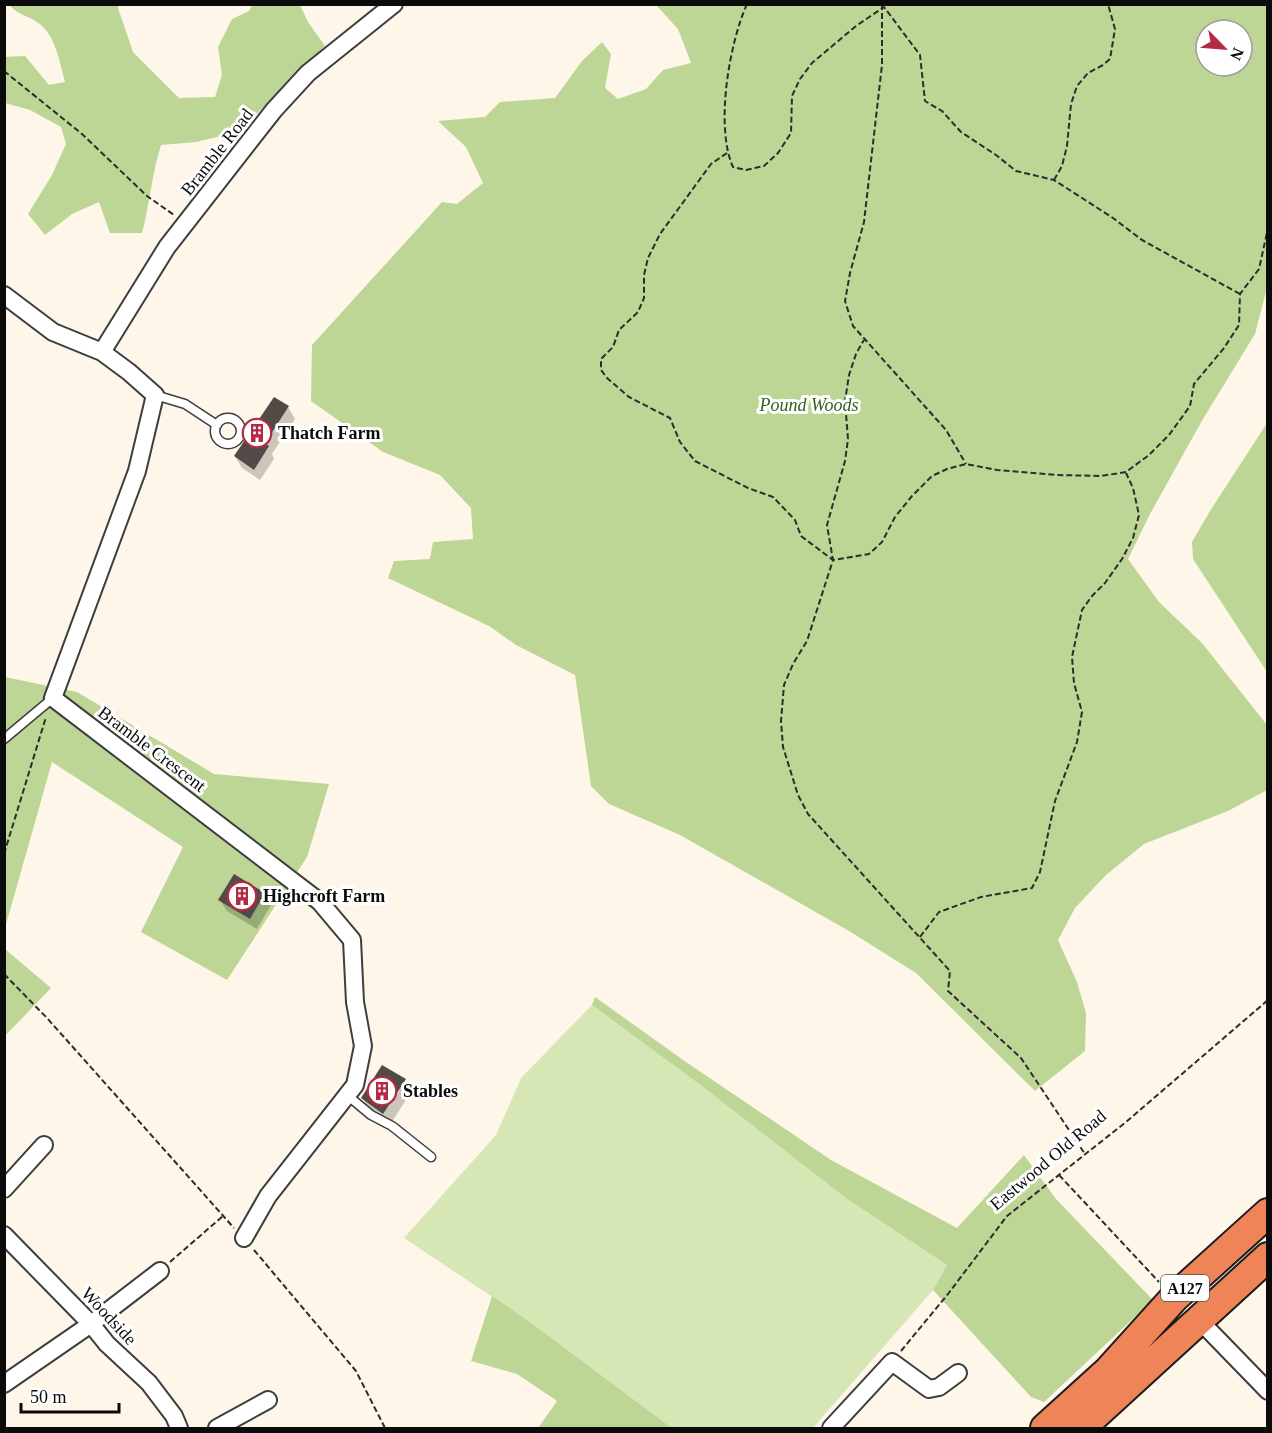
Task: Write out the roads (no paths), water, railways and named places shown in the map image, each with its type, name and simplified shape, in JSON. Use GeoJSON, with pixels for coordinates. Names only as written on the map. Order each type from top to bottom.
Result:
{"type":"FeatureCollection","features":[{"type":"Feature","properties":{"kind":"highway","name":"A127"},"geometry":{"type":"LineString","coordinates":[[1045,1428],[1109,1370],[1174,1298],[1268,1214]]}},
{"type":"Feature","properties":{"kind":"highway","name":"A127"},"geometry":{"type":"LineString","coordinates":[[1081,1428],[1268,1257]]}},
{"type":"Feature","properties":{"kind":"street","name":"Bramble Road"},"geometry":{"type":"LineString","coordinates":[[102,352],[156,265],[274,110],[308,73],[394,4]]}},
{"type":"Feature","properties":{"kind":"street"},"geometry":{"type":"LineString","coordinates":[[4,295],[53,332],[102,352],[155,395],[137,471],[53,698]]}},
{"type":"Feature","properties":{"kind":"street","name":"Bramble Crescent"},"geometry":{"type":"LineString","coordinates":[[53,698],[320,902],[352,940],[355,1002],[363,1046],[355,1085],[268,1196],[244,1238]]}},
{"type":"Feature","properties":{"kind":"street"},"geometry":{"type":"LineString","coordinates":[[4,1189],[44,1145]]}},
{"type":"Feature","properties":{"kind":"street","name":"Woodside"},"geometry":{"type":"LineString","coordinates":[[4,1235],[91,1324],[106,1344],[149,1383],[174,1416],[179,1428]]}},
{"type":"Feature","properties":{"kind":"street"},"geometry":{"type":"LineString","coordinates":[[4,1384],[91,1324],[160,1271]]}},
{"type":"Feature","properties":{"kind":"street"},"geometry":{"type":"LineString","coordinates":[[1200,1321],[1268,1391]]}},
{"type":"Feature","properties":{"kind":"street"},"geometry":{"type":"LineString","coordinates":[[831,1428],[892,1362],[929,1389],[939,1387],[958,1373]]}},
{"type":"Feature","properties":{"kind":"street"},"geometry":{"type":"LineString","coordinates":[[217,1428],[268,1400]]}},
{"type":"Feature","properties":{"kind":"lane"},"geometry":{"type":"LineString","coordinates":[[155,395],[185,404],[217,425]]}},
{"type":"Feature","properties":{"kind":"lane"},"geometry":{"type":"LineString","coordinates":[[4,739],[53,698]]}},
{"type":"Feature","properties":{"kind":"lane"},"geometry":{"type":"LineString","coordinates":[[347,1095],[371,1115],[392,1126],[431,1157]]}},
{"type":"Feature","properties":{"kind":"place","name":"Thatch Farm"},"geometry":{"type":"Point","coordinates":[257,433]}},
{"type":"Feature","properties":{"kind":"place","name":"Highcroft Farm"},"geometry":{"type":"Point","coordinates":[242,896]}},
{"type":"Feature","properties":{"kind":"place","name":"Stables"},"geometry":{"type":"Point","coordinates":[382,1091]}},
{"type":"Feature","properties":{"kind":"park label","name":"Pound Woods"},"geometry":{"type":"Point","coordinates":[809,405]}}]}
